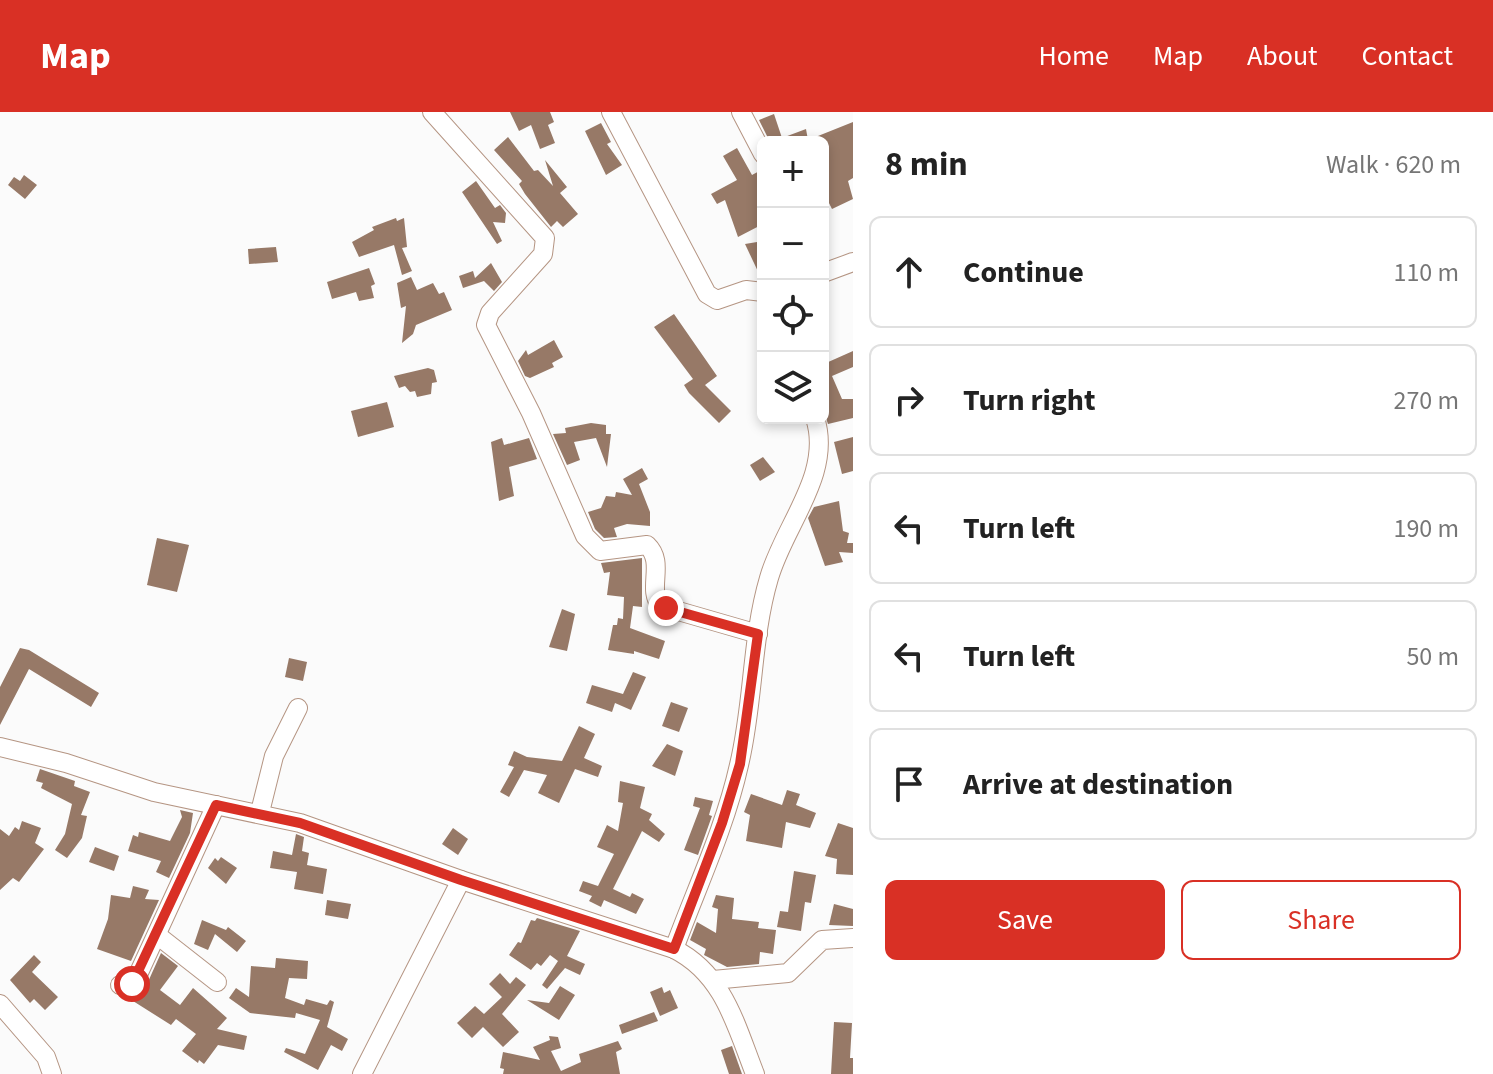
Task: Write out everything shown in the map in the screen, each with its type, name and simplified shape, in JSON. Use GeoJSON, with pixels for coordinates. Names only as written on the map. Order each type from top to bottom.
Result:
{"type":"FeatureCollection","features":[{"type":"Feature","properties":{"kind":"street"},"geometry":{"type":"LineString","coordinates":[[432,112],[545,238],[543,254],[490,313],[486,325],[531,413],[585,536],[600,551],[647,545],[657,560],[656,598],[661,606],[758,634]]}},
{"type":"Feature","properties":{"kind":"street"},"geometry":{"type":"LineString","coordinates":[[611,112],[707,294],[717,300],[746,290],[757,291]]}},
{"type":"Feature","properties":{"kind":"street"},"geometry":{"type":"LineString","coordinates":[[741,112],[757,143]]}},
{"type":"Feature","properties":{"kind":"street"},"geometry":{"type":"LineString","coordinates":[[829,271],[853,262]]}},
{"type":"Feature","properties":{"kind":"street"},"geometry":{"type":"LineString","coordinates":[[674,949],[736,778],[758,634],[776,558],[819,464],[821,436],[817,424]]}},
{"type":"Feature","properties":{"kind":"street"},"geometry":{"type":"LineString","coordinates":[[260,812],[274,756],[298,708]]}},
{"type":"Feature","properties":{"kind":"street"},"geometry":{"type":"LineString","coordinates":[[0,747],[66,763],[154,792],[260,812],[339,835],[461,880],[674,949],[695,961],[713,980],[730,1010],[755,1074]]}},
{"type":"Feature","properties":{"kind":"street"},"geometry":{"type":"LineString","coordinates":[[120,985],[134,982],[216,805]]}},
{"type":"Feature","properties":{"kind":"street"},"geometry":{"type":"LineString","coordinates":[[362,1074],[461,880]]}},
{"type":"Feature","properties":{"kind":"street"},"geometry":{"type":"LineString","coordinates":[[157,935],[217,982]]}},
{"type":"Feature","properties":{"kind":"street"},"geometry":{"type":"LineString","coordinates":[[713,980],[782,976],[794,970],[822,940],[853,938]]}},
{"type":"Feature","properties":{"kind":"street"},"geometry":{"type":"LineString","coordinates":[[0,1004],[46,1057],[52,1074]]}},
{"type":"Feature","properties":{"kind":"building"},"geometry":{"type":"Polygon","coordinates":[[[510,112],[550,112],[554,122],[548,125],[555,143],[540,149],[531,125],[519,131],[510,112]]]}},
{"type":"Feature","properties":{"kind":"building"},"geometry":{"type":"Polygon","coordinates":[[[774,114],[781,136],[767,136],[759,120],[774,114]]]}},
{"type":"Feature","properties":{"kind":"building"},"geometry":{"type":"Polygon","coordinates":[[[853,122],[853,178],[848,181],[853,199],[832,209],[829,203],[829,136],[818,136],[853,122]]]}},
{"type":"Feature","properties":{"kind":"building"},"geometry":{"type":"Polygon","coordinates":[[[601,123],[611,142],[607,144],[622,165],[606,175],[585,131],[601,123]]]}},
{"type":"Feature","properties":{"kind":"building"},"geometry":{"type":"Polygon","coordinates":[[[806,129],[807,136],[787,136],[806,129]]]}},
{"type":"Feature","properties":{"kind":"building"},"geometry":{"type":"Polygon","coordinates":[[[508,137],[534,171],[538,170],[553,186],[545,160],[567,187],[560,193],[578,214],[563,227],[557,221],[551,227],[525,194],[519,184],[522,181],[494,150],[508,137]]]}},
{"type":"Feature","properties":{"kind":"building"},"geometry":{"type":"Polygon","coordinates":[[[737,148],[752,175],[757,172],[757,227],[738,237],[725,200],[717,204],[711,194],[737,180],[723,156],[737,148]]]}},
{"type":"Feature","properties":{"kind":"building"},"geometry":{"type":"Polygon","coordinates":[[[24,175],[37,185],[25,199],[8,185],[14,177],[20,181],[24,175]]]}},
{"type":"Feature","properties":{"kind":"building"},"geometry":{"type":"Polygon","coordinates":[[[476,181],[495,208],[500,205],[506,213],[505,223],[493,222],[502,241],[497,244],[462,192],[476,181]]]}},
{"type":"Feature","properties":{"kind":"building"},"geometry":{"type":"Polygon","coordinates":[[[396,218],[397,221],[404,218],[407,247],[402,248],[412,271],[402,275],[394,245],[359,257],[352,242],[374,230],[372,227],[396,218]]]}},
{"type":"Feature","properties":{"kind":"building"},"geometry":{"type":"Polygon","coordinates":[[[757,242],[757,269],[745,244],[757,242]]]}},
{"type":"Feature","properties":{"kind":"building"},"geometry":{"type":"Polygon","coordinates":[[[276,247],[278,262],[249,264],[248,249],[276,247]]]}},
{"type":"Feature","properties":{"kind":"building"},"geometry":{"type":"Polygon","coordinates":[[[491,263],[502,282],[494,291],[484,281],[463,288],[459,276],[473,271],[475,278],[491,263]]]}},
{"type":"Feature","properties":{"kind":"building"},"geometry":{"type":"Polygon","coordinates":[[[369,268],[375,284],[371,286],[374,298],[359,301],[356,292],[332,299],[327,282],[369,268]]]}},
{"type":"Feature","properties":{"kind":"building"},"geometry":{"type":"Polygon","coordinates":[[[411,277],[417,290],[433,283],[439,294],[444,292],[452,310],[416,325],[413,334],[402,343],[406,306],[401,308],[397,283],[411,277]]]}},
{"type":"Feature","properties":{"kind":"building"},"geometry":{"type":"Polygon","coordinates":[[[674,314],[717,376],[705,385],[731,411],[719,423],[689,393],[684,385],[693,379],[654,327],[674,314]]]}},
{"type":"Feature","properties":{"kind":"building"},"geometry":{"type":"Polygon","coordinates":[[[554,340],[563,357],[552,363],[554,367],[530,378],[525,376],[518,361],[526,350],[528,355],[554,340]]]}},
{"type":"Feature","properties":{"kind":"building"},"geometry":{"type":"Polygon","coordinates":[[[853,351],[853,367],[832,376],[842,399],[853,399],[853,418],[829,424],[829,362],[853,351]]]}},
{"type":"Feature","properties":{"kind":"building"},"geometry":{"type":"Polygon","coordinates":[[[428,368],[434,370],[437,382],[432,383],[431,394],[417,397],[415,391],[410,392],[405,386],[399,388],[394,376],[428,368]]]}},
{"type":"Feature","properties":{"kind":"building"},"geometry":{"type":"Polygon","coordinates":[[[387,402],[394,427],[358,437],[351,411],[387,402]]]}},
{"type":"Feature","properties":{"kind":"building"},"geometry":{"type":"Polygon","coordinates":[[[591,423],[606,425],[606,434],[611,434],[607,467],[596,438],[574,442],[580,460],[567,465],[553,434],[566,433],[565,428],[591,423]]]}},
{"type":"Feature","properties":{"kind":"building"},"geometry":{"type":"Polygon","coordinates":[[[853,437],[853,471],[842,474],[834,442],[853,437]]]}},
{"type":"Feature","properties":{"kind":"building"},"geometry":{"type":"Polygon","coordinates":[[[502,438],[504,445],[529,438],[537,459],[509,467],[514,496],[499,501],[491,442],[502,438]]]}},
{"type":"Feature","properties":{"kind":"building"},"geometry":{"type":"Polygon","coordinates":[[[763,457],[775,472],[760,481],[750,465],[763,457]]]}},
{"type":"Feature","properties":{"kind":"building"},"geometry":{"type":"Polygon","coordinates":[[[642,468],[648,479],[639,484],[650,512],[650,526],[627,524],[614,528],[617,537],[604,538],[595,529],[588,512],[601,508],[606,496],[615,497],[616,492],[632,495],[623,479],[642,468]]]}},
{"type":"Feature","properties":{"kind":"building"},"geometry":{"type":"Polygon","coordinates":[[[839,501],[843,531],[849,533],[847,543],[853,543],[853,553],[839,552],[843,562],[825,566],[808,518],[814,507],[839,501]]]}},
{"type":"Feature","properties":{"kind":"building"},"geometry":{"type":"Polygon","coordinates":[[[157,538],[189,545],[177,592],[147,585],[157,538]]]}},
{"type":"Feature","properties":{"kind":"building"},"geometry":{"type":"Polygon","coordinates":[[[642,558],[642,607],[633,606],[630,628],[665,641],[659,659],[634,651],[634,654],[608,650],[613,625],[617,625],[618,618],[623,619],[624,597],[607,595],[610,572],[604,573],[601,563],[642,558]]]}},
{"type":"Feature","properties":{"kind":"building"},"geometry":{"type":"Polygon","coordinates":[[[562,609],[575,614],[567,651],[549,647],[562,609]]]}},
{"type":"Feature","properties":{"kind":"building"},"geometry":{"type":"Polygon","coordinates":[[[20,648],[29,650],[99,693],[91,707],[29,669],[0,725],[0,687],[20,648]]]}},
{"type":"Feature","properties":{"kind":"building"},"geometry":{"type":"Polygon","coordinates":[[[289,658],[307,662],[303,681],[285,677],[289,658]]]}},
{"type":"Feature","properties":{"kind":"building"},"geometry":{"type":"Polygon","coordinates":[[[633,672],[646,677],[631,710],[615,703],[612,712],[586,703],[592,685],[623,694],[633,672]]]}},
{"type":"Feature","properties":{"kind":"building"},"geometry":{"type":"Polygon","coordinates":[[[671,702],[688,708],[679,732],[662,726],[671,702]]]}},
{"type":"Feature","properties":{"kind":"building"},"geometry":{"type":"Polygon","coordinates":[[[579,726],[595,734],[584,758],[602,766],[598,777],[575,769],[559,803],[538,793],[547,775],[524,770],[509,797],[500,792],[514,767],[508,765],[514,751],[527,757],[562,761],[579,726]]]}},
{"type":"Feature","properties":{"kind":"building"},"geometry":{"type":"Polygon","coordinates":[[[667,744],[683,751],[675,776],[652,766],[667,744]]]}},
{"type":"Feature","properties":{"kind":"building"},"geometry":{"type":"Polygon","coordinates":[[[40,769],[75,781],[74,786],[90,792],[81,815],[87,816],[82,838],[67,858],[55,850],[65,834],[72,804],[41,788],[43,783],[36,781],[40,769]]]}},
{"type":"Feature","properties":{"kind":"building"},"geometry":{"type":"Polygon","coordinates":[[[620,781],[645,787],[640,808],[652,814],[649,820],[665,834],[659,842],[642,831],[613,889],[644,899],[636,914],[604,900],[601,907],[589,901],[592,896],[579,891],[583,881],[598,886],[614,854],[597,847],[607,825],[618,831],[623,803],[618,802],[620,781]]]}},
{"type":"Feature","properties":{"kind":"building"},"geometry":{"type":"Polygon","coordinates":[[[787,790],[800,794],[796,805],[816,813],[810,828],[786,822],[782,848],[746,841],[750,815],[744,812],[751,794],[782,805],[787,790]]]}},
{"type":"Feature","properties":{"kind":"building"},"geometry":{"type":"Polygon","coordinates":[[[695,797],[713,801],[709,815],[712,816],[698,855],[684,850],[700,808],[693,806],[695,797]]]}},
{"type":"Feature","properties":{"kind":"building"},"geometry":{"type":"Polygon","coordinates":[[[180,810],[193,813],[190,833],[169,878],[156,872],[161,861],[128,851],[133,835],[138,837],[139,832],[170,841],[182,817],[180,810]]]}},
{"type":"Feature","properties":{"kind":"building"},"geometry":{"type":"Polygon","coordinates":[[[22,821],[41,828],[35,843],[44,849],[19,882],[13,878],[0,890],[0,829],[9,836],[15,827],[19,830],[22,821]]]}},
{"type":"Feature","properties":{"kind":"building"},"geometry":{"type":"Polygon","coordinates":[[[838,823],[853,828],[853,875],[836,874],[837,859],[825,856],[838,823]]]}},
{"type":"Feature","properties":{"kind":"building"},"geometry":{"type":"Polygon","coordinates":[[[453,828],[468,839],[458,855],[442,844],[453,828]]]}},
{"type":"Feature","properties":{"kind":"building"},"geometry":{"type":"Polygon","coordinates":[[[296,834],[304,837],[302,851],[309,853],[307,865],[327,869],[323,894],[294,889],[297,872],[270,868],[273,851],[292,855],[296,834]]]}},
{"type":"Feature","properties":{"kind":"building"},"geometry":{"type":"Polygon","coordinates":[[[95,847],[119,856],[114,871],[89,862],[95,847]]]}},
{"type":"Feature","properties":{"kind":"building"},"geometry":{"type":"Polygon","coordinates":[[[221,857],[237,868],[226,884],[208,868],[215,858],[218,861],[221,857]]]}},
{"type":"Feature","properties":{"kind":"building"},"geometry":{"type":"Polygon","coordinates":[[[794,871],[816,875],[811,903],[805,902],[801,931],[777,927],[780,911],[788,912],[794,871]]]}},
{"type":"Feature","properties":{"kind":"building"},"geometry":{"type":"Polygon","coordinates":[[[133,886],[149,890],[145,899],[159,900],[131,961],[97,949],[108,919],[111,895],[130,898],[133,886]]]}},
{"type":"Feature","properties":{"kind":"building"},"geometry":{"type":"Polygon","coordinates":[[[716,895],[734,898],[732,919],[759,922],[758,928],[776,930],[773,954],[760,952],[759,964],[727,967],[704,955],[706,949],[690,940],[697,922],[716,933],[718,909],[712,907],[716,895]]]}},
{"type":"Feature","properties":{"kind":"building"},"geometry":{"type":"Polygon","coordinates":[[[327,900],[351,904],[348,919],[325,915],[327,900]]]}},
{"type":"Feature","properties":{"kind":"building"},"geometry":{"type":"Polygon","coordinates":[[[834,904],[853,909],[853,926],[829,925],[834,904]]]}},
{"type":"Feature","properties":{"kind":"building"},"geometry":{"type":"Polygon","coordinates":[[[537,918],[580,931],[567,956],[585,964],[580,975],[565,968],[547,989],[542,985],[558,961],[550,955],[541,966],[537,963],[531,970],[509,955],[518,942],[521,943],[531,920],[537,918]]]}},
{"type":"Feature","properties":{"kind":"building"},"geometry":{"type":"Polygon","coordinates":[[[202,920],[226,930],[228,927],[246,941],[237,952],[215,934],[208,950],[194,944],[202,920]]]}},
{"type":"Feature","properties":{"kind":"building"},"geometry":{"type":"Polygon","coordinates":[[[161,953],[178,966],[160,990],[180,1005],[193,988],[227,1018],[217,1029],[247,1036],[244,1050],[218,1045],[204,1064],[199,1060],[198,1063],[182,1051],[196,1034],[176,1019],[171,1025],[133,1001],[147,984],[161,953]]]}},
{"type":"Feature","properties":{"kind":"building"},"geometry":{"type":"Polygon","coordinates":[[[34,955],[41,962],[32,972],[58,997],[45,1010],[34,999],[30,1003],[10,980],[34,955]]]}},
{"type":"Feature","properties":{"kind":"building"},"geometry":{"type":"Polygon","coordinates":[[[276,958],[308,961],[307,979],[289,978],[285,998],[304,1005],[306,999],[327,1005],[330,1000],[334,1002],[327,1027],[348,1039],[342,1051],[331,1045],[318,1070],[284,1052],[286,1048],[305,1054],[320,1020],[296,1013],[295,1018],[250,1013],[229,998],[236,988],[249,997],[251,966],[275,968],[276,958]]]}},
{"type":"Feature","properties":{"kind":"building"},"geometry":{"type":"Polygon","coordinates":[[[500,973],[510,984],[516,977],[526,985],[502,1014],[519,1032],[503,1047],[483,1027],[472,1038],[457,1023],[475,1006],[484,1014],[502,997],[489,984],[500,973]]]}},
{"type":"Feature","properties":{"kind":"building"},"geometry":{"type":"Polygon","coordinates":[[[560,986],[575,995],[559,1020],[527,1000],[549,1003],[560,986]]]}},
{"type":"Feature","properties":{"kind":"building"},"geometry":{"type":"Polygon","coordinates":[[[662,987],[664,993],[670,990],[678,1008],[660,1016],[650,992],[662,987]]]}},
{"type":"Feature","properties":{"kind":"building"},"geometry":{"type":"Polygon","coordinates":[[[654,1012],[658,1021],[622,1034],[619,1025],[654,1012]]]}},
{"type":"Feature","properties":{"kind":"building"},"geometry":{"type":"Polygon","coordinates":[[[834,1022],[852,1023],[850,1058],[853,1058],[853,1074],[831,1074],[834,1022]]]}},
{"type":"Feature","properties":{"kind":"building"},"geometry":{"type":"Polygon","coordinates":[[[549,1036],[558,1037],[561,1048],[551,1051],[561,1071],[581,1062],[579,1054],[618,1041],[622,1049],[616,1052],[620,1074],[503,1074],[504,1069],[500,1068],[503,1052],[540,1060],[533,1047],[550,1040],[549,1036]]]}},
{"type":"Feature","properties":{"kind":"building"},"geometry":{"type":"Polygon","coordinates":[[[732,1046],[742,1074],[729,1074],[721,1050],[732,1046]]]}},
{"type":"Feature","properties":{"kind":"route"},"geometry":{"type":"LineString","coordinates":[[132,984],[216,805],[260,812],[339,835],[461,880],[674,949],[722,823],[740,764],[758,634],[666,608]]}}]}
